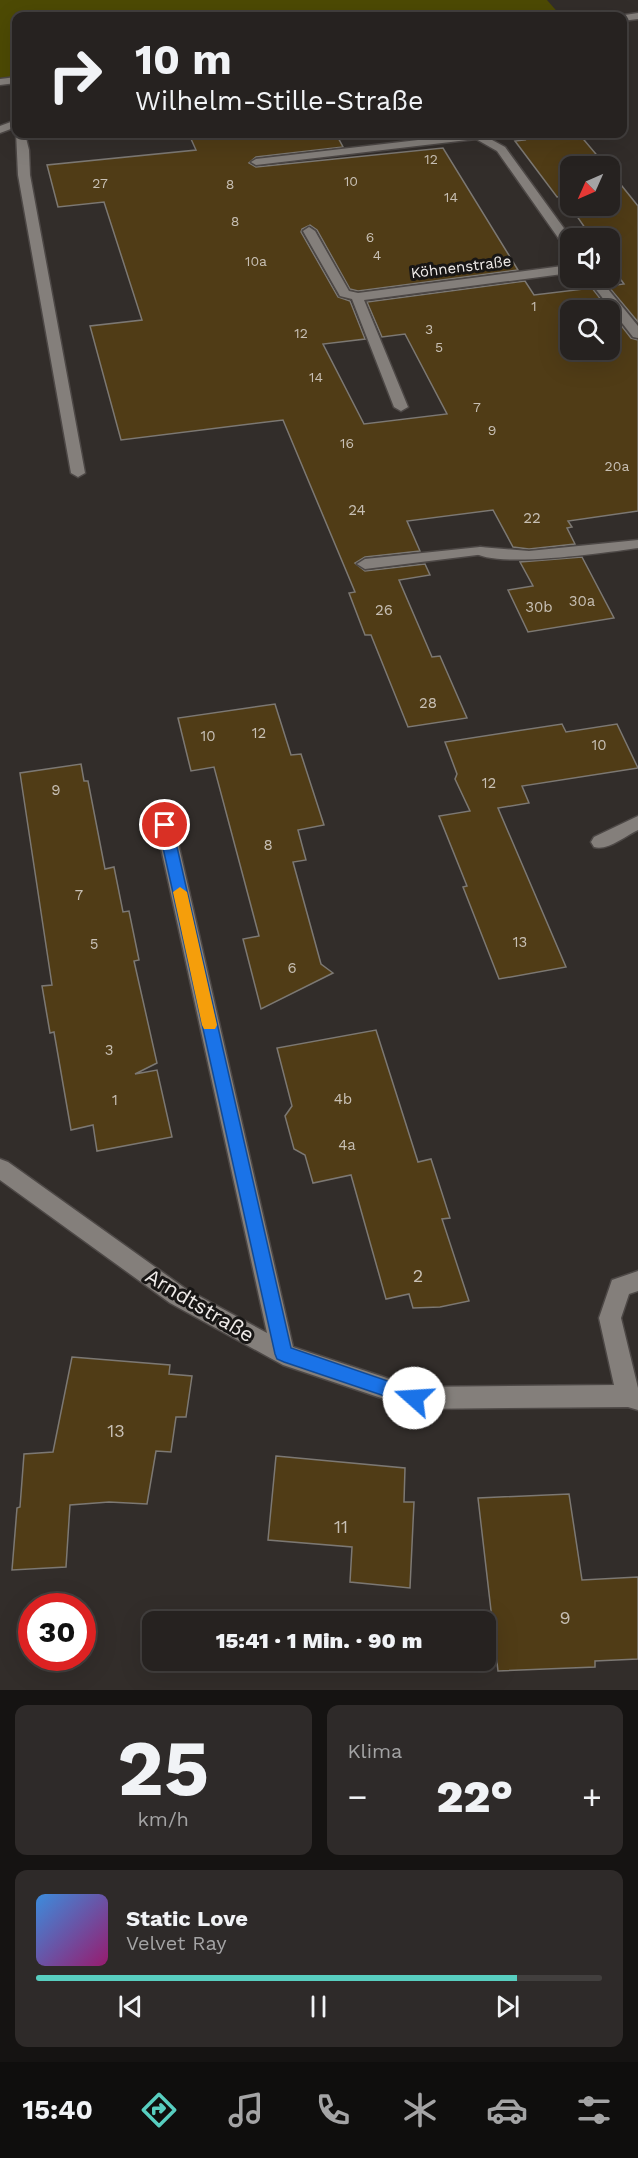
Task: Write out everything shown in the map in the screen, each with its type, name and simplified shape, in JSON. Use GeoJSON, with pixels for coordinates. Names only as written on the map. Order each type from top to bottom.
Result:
{"type":"FeatureCollection","features":[{"type":"Feature","properties":{"kind":"street"},"geometry":{"type":"LineString","coordinates":[[20,138],[24,150],[24,176],[78,473]]}},
{"type":"Feature","properties":{"kind":"street"},"geometry":{"type":"LineString","coordinates":[[256,162],[451,138]]}},
{"type":"Feature","properties":{"kind":"street"},"geometry":{"type":"LineString","coordinates":[[481,138],[501,149],[560,232]]}},
{"type":"Feature","properties":{"kind":"street"},"geometry":{"type":"LineString","coordinates":[[309,231],[344,293],[357,297],[400,407]]}},
{"type":"Feature","properties":{"kind":"street","name":"Köhnenstraße"},"geometry":{"type":"LineString","coordinates":[[357,297],[560,270]]}},
{"type":"Feature","properties":{"kind":"street"},"geometry":{"type":"LineString","coordinates":[[601,288],[638,334]]}},
{"type":"Feature","properties":{"kind":"street"},"geometry":{"type":"LineString","coordinates":[[365,564],[480,551],[529,556],[638,544]]}},
{"type":"Feature","properties":{"kind":"street"},"geometry":{"type":"LineString","coordinates":[[600,842],[638,822]]}},
{"type":"Feature","properties":{"kind":"street"},"geometry":{"type":"LineString","coordinates":[[165,825],[284,1354]]}},
{"type":"Feature","properties":{"kind":"street","name":"Arndtstraße"},"geometry":{"type":"LineString","coordinates":[[0,1168],[178,1296],[284,1354],[414,1398],[633,1397]]}},
{"type":"Feature","properties":{"kind":"street"},"geometry":{"type":"LineString","coordinates":[[633,1397],[610,1318],[620,1287],[638,1281]]}},
{"type":"Feature","properties":{"kind":"shaded area"},"geometry":{"type":"Polygon","coordinates":[[[0,0],[547,0],[558,12],[12,12],[12,77],[0,78],[0,0]]]}},
{"type":"Feature","properties":{"kind":"building"},"geometry":{"type":"Polygon","coordinates":[[[202,138],[338,138],[343,147],[256,157],[249,163],[256,167],[443,148],[518,270],[358,291],[350,289],[317,230],[310,225],[301,232],[338,297],[350,301],[365,339],[323,344],[364,424],[447,414],[405,334],[382,337],[367,302],[525,281],[534,295],[592,288],[601,300],[560,300],[560,360],[620,360],[620,324],[631,338],[638,340],[638,511],[568,521],[572,527],[567,528],[575,544],[529,549],[513,547],[493,510],[407,521],[420,551],[365,557],[355,563],[365,571],[425,564],[430,575],[399,580],[432,657],[440,656],[467,718],[408,727],[371,635],[365,635],[349,593],[355,592],[283,420],[121,440],[90,326],[142,320],[104,202],[58,207],[47,165],[196,150],[191,139],[202,138]]]}},
{"type":"Feature","properties":{"kind":"building"},"geometry":{"type":"Polygon","coordinates":[[[524,138],[582,138],[598,156],[560,156],[560,196],[557,197],[515,141],[525,140],[524,138]]]}},
{"type":"Feature","properties":{"kind":"building"},"geometry":{"type":"Polygon","coordinates":[[[620,184],[638,206],[638,322],[610,288],[620,288],[620,284],[624,284],[620,278],[620,228],[585,228],[577,216],[620,216],[620,184]]]}},
{"type":"Feature","properties":{"kind":"building"},"geometry":{"type":"Polygon","coordinates":[[[582,557],[614,618],[528,632],[508,590],[533,586],[520,562],[582,557]]]}},
{"type":"Feature","properties":{"kind":"building"},"geometry":{"type":"Polygon","coordinates":[[[275,704],[291,755],[301,754],[324,825],[298,830],[306,860],[293,862],[321,964],[333,973],[261,1009],[243,939],[259,936],[214,767],[191,771],[178,718],[275,704]]]}},
{"type":"Feature","properties":{"kind":"building"},"geometry":{"type":"Polygon","coordinates":[[[562,724],[566,732],[617,724],[638,768],[522,786],[529,803],[498,808],[566,967],[499,979],[463,887],[467,886],[439,816],[470,811],[455,779],[457,774],[445,742],[562,724]]]}},
{"type":"Feature","properties":{"kind":"building"},"geometry":{"type":"Polygon","coordinates":[[[81,764],[84,781],[88,781],[105,869],[114,867],[123,912],[129,911],[139,960],[134,961],[157,1063],[135,1074],[157,1070],[172,1137],[97,1151],[93,1125],[71,1130],[54,1032],[50,1033],[42,986],[52,985],[20,773],[81,764]]]}},
{"type":"Feature","properties":{"kind":"building"},"geometry":{"type":"Polygon","coordinates":[[[376,1030],[418,1162],[431,1159],[450,1218],[442,1219],[469,1301],[440,1307],[413,1308],[409,1294],[386,1299],[351,1175],[313,1183],[305,1155],[294,1149],[285,1116],[292,1106],[277,1048],[376,1030]]]}},
{"type":"Feature","properties":{"kind":"building"},"geometry":{"type":"Polygon","coordinates":[[[72,1357],[170,1365],[169,1374],[192,1376],[186,1417],[176,1417],[171,1452],[156,1451],[147,1504],[109,1502],[70,1505],[66,1567],[12,1570],[24,1454],[53,1452],[72,1357]]]}},
{"type":"Feature","properties":{"kind":"building"},"geometry":{"type":"Polygon","coordinates":[[[276,1456],[405,1468],[404,1502],[414,1502],[410,1588],[350,1582],[352,1547],[268,1540],[276,1456]]]}},
{"type":"Feature","properties":{"kind":"building"},"geometry":{"type":"Polygon","coordinates":[[[569,1494],[582,1580],[638,1577],[638,1659],[595,1661],[595,1667],[498,1671],[496,1611],[491,1611],[478,1498],[569,1494]]]}},
{"type":"Feature","properties":{"kind":"slow traffic"},"geometry":{"type":"LineString","coordinates":[[180,892],[210,1025]]}},
{"type":"Feature","properties":{"kind":"route"},"geometry":{"type":"LineString","coordinates":[[165,825],[284,1354],[414,1398]]}}]}
